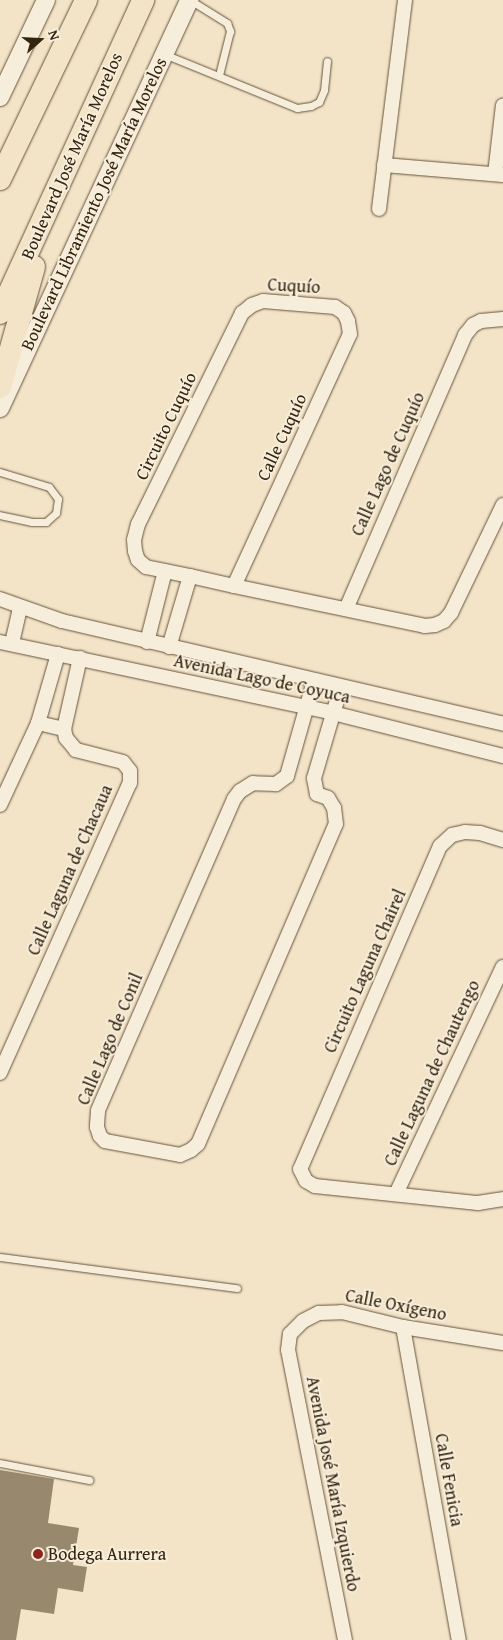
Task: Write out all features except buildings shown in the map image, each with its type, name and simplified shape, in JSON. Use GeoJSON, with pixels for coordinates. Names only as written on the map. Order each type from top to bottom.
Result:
{"type":"FeatureCollection","features":[{"type":"Feature","properties":{"kind":"main road"},"geometry":{"type":"LineString","coordinates":[[0,179],[6,160],[86,0]]}},
{"type":"Feature","properties":{"kind":"main road","name":"Boulevard José María Morelos"},"geometry":{"type":"LineString","coordinates":[[0,313],[51,206],[143,0]]}},
{"type":"Feature","properties":{"kind":"main road"},"geometry":{"type":"LineString","coordinates":[[0,387],[51,206]]}},
{"type":"Feature","properties":{"kind":"street"},"geometry":{"type":"LineString","coordinates":[[0,97],[46,0]]}},
{"type":"Feature","properties":{"kind":"street","name":"Boulevard Libramiento José María Morelos"},"geometry":{"type":"LineString","coordinates":[[0,408],[189,0]]}},
{"type":"Feature","properties":{"kind":"street"},"geometry":{"type":"LineString","coordinates":[[379,209],[405,0]]}},
{"type":"Feature","properties":{"kind":"street"},"geometry":{"type":"LineString","coordinates":[[384,165],[499,175],[503,105]]}},
{"type":"Feature","properties":{"kind":"street","name":"Cuquío"},"geometry":{"type":"LineString","coordinates":[[252,305],[262,301],[334,307]]}},
{"type":"Feature","properties":{"kind":"street","name":"Circuito Cuquío"},"geometry":{"type":"LineString","coordinates":[[165,571],[146,567],[138,560],[134,540],[138,524],[242,313],[252,305]]}},
{"type":"Feature","properties":{"kind":"street","name":"Calle Cuquío"},"geometry":{"type":"LineString","coordinates":[[234,586],[350,334],[348,321],[344,313],[334,307]]}},
{"type":"Feature","properties":{"kind":"street","name":"Calle Lago de Cuquío"},"geometry":{"type":"LineString","coordinates":[[346,609],[465,335],[473,326],[481,321],[503,319]]}},
{"type":"Feature","properties":{"kind":"street"},"geometry":{"type":"LineString","coordinates":[[147,642],[165,571],[425,626],[435,625],[444,621],[451,613],[503,504]]}},
{"type":"Feature","properties":{"kind":"street"},"geometry":{"type":"LineString","coordinates":[[169,647],[190,576]]}},
{"type":"Feature","properties":{"kind":"street","name":"Avenida Lago de Coyuca"},"geometry":{"type":"LineString","coordinates":[[0,599],[20,608],[62,621],[503,724]]}},
{"type":"Feature","properties":{"kind":"street","name":"Avenida Lago de Coyuca"},"geometry":{"type":"LineString","coordinates":[[20,608],[6,642],[333,713],[503,756]]}},
{"type":"Feature","properties":{"kind":"street"},"geometry":{"type":"LineString","coordinates":[[0,805],[38,723],[58,654]]}},
{"type":"Feature","properties":{"kind":"street"},"geometry":{"type":"LineString","coordinates":[[38,723],[64,729],[80,658]]}},
{"type":"Feature","properties":{"kind":"street","name":"Calle Lago de Conil"},"geometry":{"type":"LineString","coordinates":[[314,680],[288,776],[276,784],[253,782],[240,791],[234,799],[98,1111],[97,1127],[100,1136],[105,1141],[180,1155],[198,1144],[336,824],[334,808],[328,798],[317,794],[314,778],[341,687]]}},
{"type":"Feature","properties":{"kind":"street","name":"Calle Laguna de Chacaua"},"geometry":{"type":"LineString","coordinates":[[0,1073],[130,783],[130,771],[123,762],[76,750],[66,738],[64,729]]}},
{"type":"Feature","properties":{"kind":"street","name":"Circuito Laguna Chairel"},"geometry":{"type":"LineString","coordinates":[[396,1194],[315,1186],[306,1181],[302,1175],[301,1164],[440,846],[452,836],[465,832],[480,833],[503,840]]}},
{"type":"Feature","properties":{"kind":"street","name":"Calle Laguna de Chautengo"},"geometry":{"type":"LineString","coordinates":[[396,1194],[503,967]]}},
{"type":"Feature","properties":{"kind":"street"},"geometry":{"type":"LineString","coordinates":[[396,1194],[478,1203],[503,1199]]}},
{"type":"Feature","properties":{"kind":"street","name":"Calle Oxígeno"},"geometry":{"type":"LineString","coordinates":[[290,1334],[303,1321],[319,1313],[342,1312],[403,1326],[503,1343]]}},
{"type":"Feature","properties":{"kind":"street","name":"Calle Fenicia"},"geometry":{"type":"LineString","coordinates":[[403,1326],[458,1640]]}},
{"type":"Feature","properties":{"kind":"street","name":"Avenida José María Izquierdo"},"geometry":{"type":"LineString","coordinates":[[290,1334],[288,1350],[345,1640]]}},
{"type":"Feature","properties":{"kind":"lane"},"geometry":{"type":"LineString","coordinates":[[189,0],[227,23],[230,32],[219,74]]}},
{"type":"Feature","properties":{"kind":"lane"},"geometry":{"type":"LineString","coordinates":[[164,54],[219,74],[297,108],[311,106],[319,102],[324,90],[327,60]]}},
{"type":"Feature","properties":{"kind":"lane"},"geometry":{"type":"LineString","coordinates":[[0,472],[49,487],[58,499],[56,513],[46,522],[32,522],[0,515]]}},
{"type":"Feature","properties":{"kind":"lane"},"geometry":{"type":"LineString","coordinates":[[0,1257],[237,1288]]}},
{"type":"Feature","properties":{"kind":"lane"},"geometry":{"type":"LineString","coordinates":[[0,1462],[89,1480]]}},
{"type":"Feature","properties":{"kind":"place","name":"Bodega Aurrera"},"geometry":{"type":"Point","coordinates":[38,1554]}}]}
